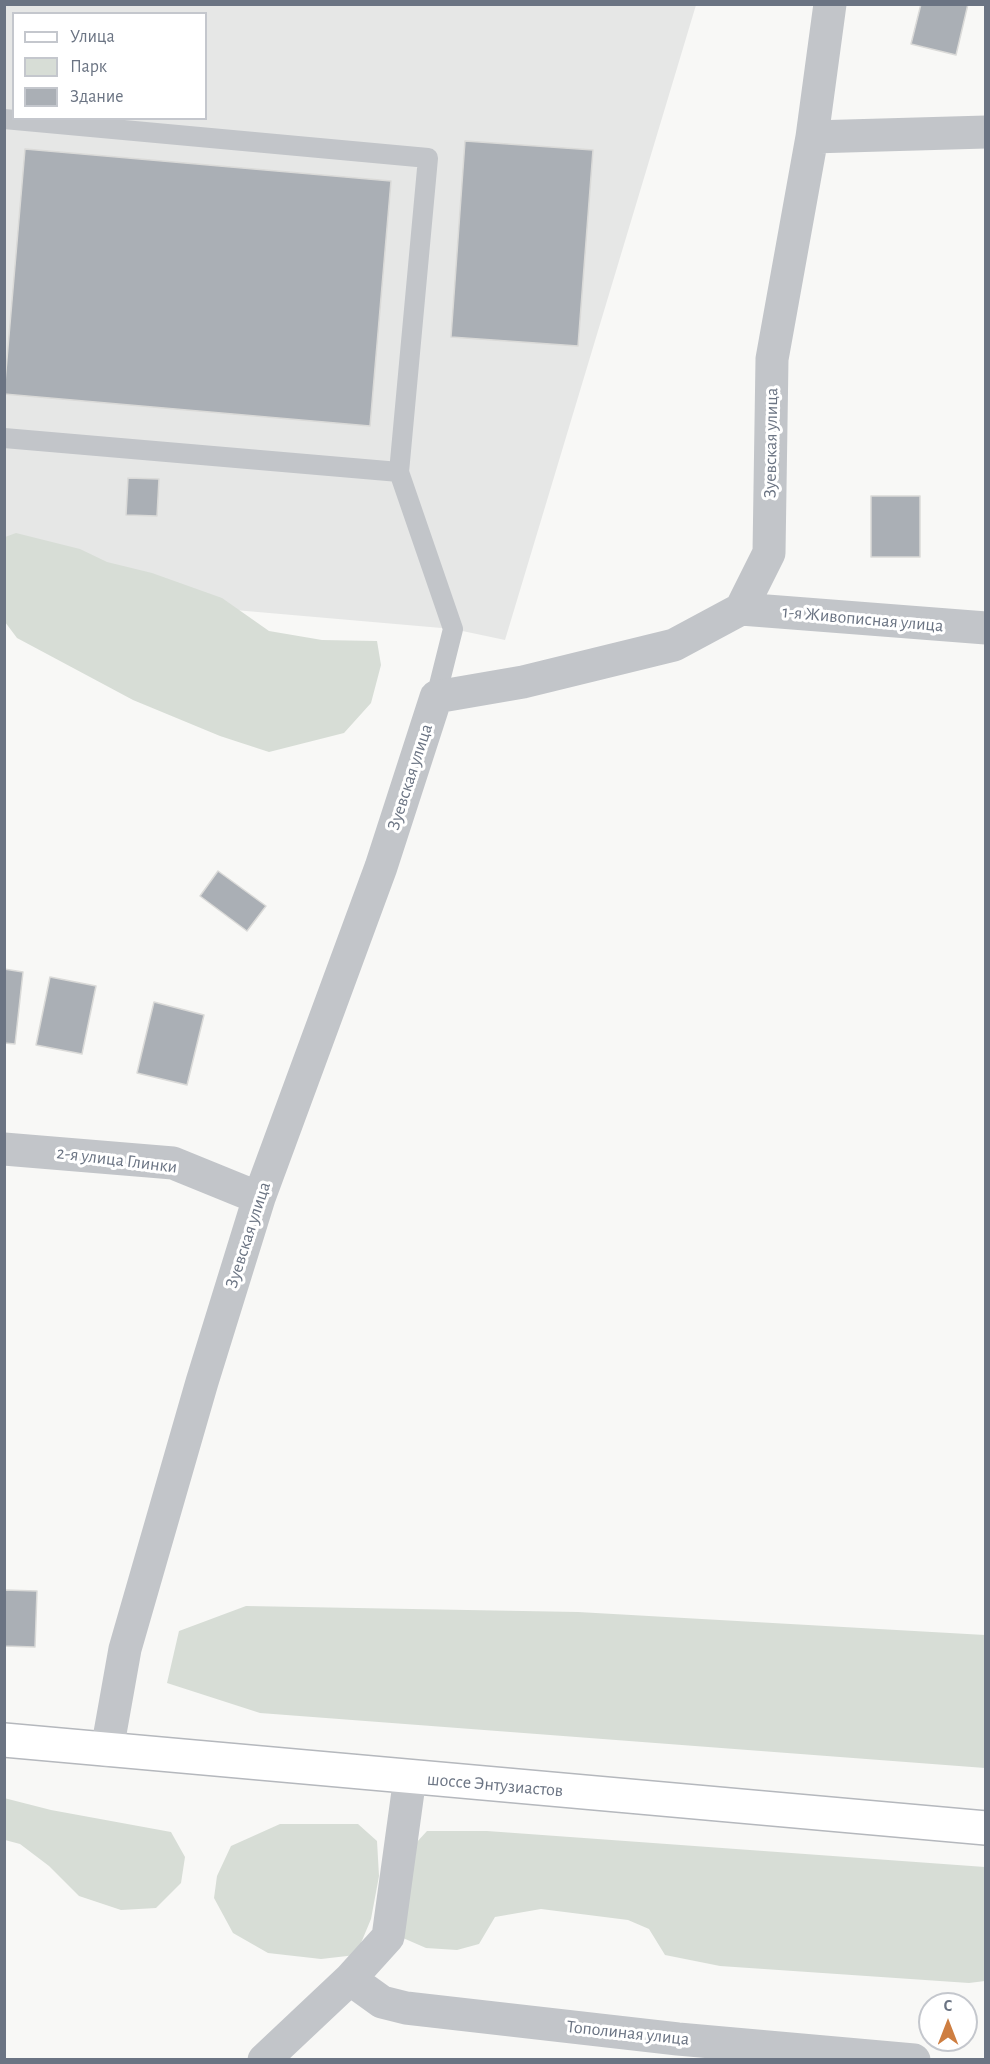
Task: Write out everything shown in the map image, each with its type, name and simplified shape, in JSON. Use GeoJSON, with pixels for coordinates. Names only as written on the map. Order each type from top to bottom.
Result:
{"type":"FeatureCollection","features":[{"type":"Feature","properties":{"kind":"main road","name":"шоссе Энтузиастов"},"geometry":{"type":"LineString","coordinates":[[4,1740],[986,1828]]}},
{"type":"Feature","properties":{"kind":"street","name":"Зуевская улица"},"geometry":{"type":"LineString","coordinates":[[741,609],[769,553],[772,359],[812,137],[830,4]]}},
{"type":"Feature","properties":{"kind":"street"},"geometry":{"type":"LineString","coordinates":[[812,137],[986,132]]}},
{"type":"Feature","properties":{"kind":"street"},"geometry":{"type":"LineString","coordinates":[[436,697],[523,682],[674,645],[741,609]]}},
{"type":"Feature","properties":{"kind":"street","name":"1-я Живописная улица"},"geometry":{"type":"LineString","coordinates":[[741,609],[986,628]]}},
{"type":"Feature","properties":{"kind":"street","name":"Зуевская улица"},"geometry":{"type":"LineString","coordinates":[[107,1750],[125,1649],[202,1382],[259,1198],[381,867],[436,697]]}},
{"type":"Feature","properties":{"kind":"street","name":"2-я улица Глинки"},"geometry":{"type":"LineString","coordinates":[[4,1149],[173,1163],[259,1198]]}},
{"type":"Feature","properties":{"kind":"street"},"geometry":{"type":"LineString","coordinates":[[264,2060],[350,1979],[388,1937],[410,1777]]}},
{"type":"Feature","properties":{"kind":"street","name":"Тополиная улица"},"geometry":{"type":"LineString","coordinates":[[350,1979],[382,2002],[406,2008],[678,2040],[914,2060]]}},
{"type":"Feature","properties":{"kind":"lane"},"geometry":{"type":"LineString","coordinates":[[15,120],[428,158],[399,472],[453,629],[436,697]]}},
{"type":"Feature","properties":{"kind":"lane"},"geometry":{"type":"LineString","coordinates":[[4,438],[399,472]]}},
{"type":"Feature","properties":{"kind":"shaded area"},"geometry":{"type":"Polygon","coordinates":[[[4,5],[696,5],[505,640],[453,629],[5,590],[4,5]]]}},
{"type":"Feature","properties":{"kind":"green space"},"geometry":{"type":"Polygon","coordinates":[[[16,533],[80,549],[107,562],[152,573],[222,598],[269,631],[322,640],[377,641],[381,665],[371,703],[344,733],[269,752],[220,736],[133,700],[17,638],[5,622],[5,537],[16,533]]]}},
{"type":"Feature","properties":{"kind":"green space"},"geometry":{"type":"Polygon","coordinates":[[[246,1606],[578,1612],[985,1635],[985,1768],[260,1713],[167,1683],[179,1631],[246,1606]]]}},
{"type":"Feature","properties":{"kind":"green space"},"geometry":{"type":"Polygon","coordinates":[[[4,1798],[51,1810],[171,1832],[185,1857],[181,1883],[156,1908],[121,1910],[79,1896],[49,1866],[20,1844],[5,1840],[4,1798]]]}},
{"type":"Feature","properties":{"kind":"green space"},"geometry":{"type":"Polygon","coordinates":[[[280,1824],[358,1824],[377,1841],[379,1876],[371,1919],[356,1955],[321,1959],[268,1953],[233,1933],[214,1898],[217,1876],[231,1846],[280,1824]]]}},
{"type":"Feature","properties":{"kind":"green space"},"geometry":{"type":"Polygon","coordinates":[[[427,1831],[487,1831],[985,1867],[985,1981],[969,1983],[720,1966],[665,1955],[649,1929],[628,1920],[541,1909],[495,1917],[479,1944],[457,1950],[426,1948],[403,1938],[416,1843],[427,1831]]]}},
{"type":"Feature","properties":{"kind":"building"},"geometry":{"type":"Polygon","coordinates":[[[921,4],[968,4],[956,55],[911,44],[921,4]]]}},
{"type":"Feature","properties":{"kind":"building"},"geometry":{"type":"Polygon","coordinates":[[[465,141],[593,150],[578,346],[451,337],[465,141]]]}},
{"type":"Feature","properties":{"kind":"building"},"geometry":{"type":"Polygon","coordinates":[[[25,149],[391,181],[370,426],[4,394],[25,149]]]}},
{"type":"Feature","properties":{"kind":"building"},"geometry":{"type":"Polygon","coordinates":[[[128,478],[159,479],[157,516],[126,515],[128,478]]]}},
{"type":"Feature","properties":{"kind":"building"},"geometry":{"type":"Polygon","coordinates":[[[871,496],[920,496],[920,557],[871,557],[871,496]]]}},
{"type":"Feature","properties":{"kind":"building"},"geometry":{"type":"Polygon","coordinates":[[[218,871],[266,906],[247,931],[200,896],[218,871]]]}},
{"type":"Feature","properties":{"kind":"building"},"geometry":{"type":"Polygon","coordinates":[[[4,969],[23,972],[15,1044],[4,1043],[4,969]]]}},
{"type":"Feature","properties":{"kind":"building"},"geometry":{"type":"Polygon","coordinates":[[[50,977],[96,986],[82,1054],[36,1045],[50,977]]]}},
{"type":"Feature","properties":{"kind":"building"},"geometry":{"type":"Polygon","coordinates":[[[154,1002],[204,1015],[187,1085],[137,1073],[154,1002]]]}},
{"type":"Feature","properties":{"kind":"building"},"geometry":{"type":"Polygon","coordinates":[[[4,1590],[37,1591],[35,1647],[4,1646],[4,1590]]]}}]}
